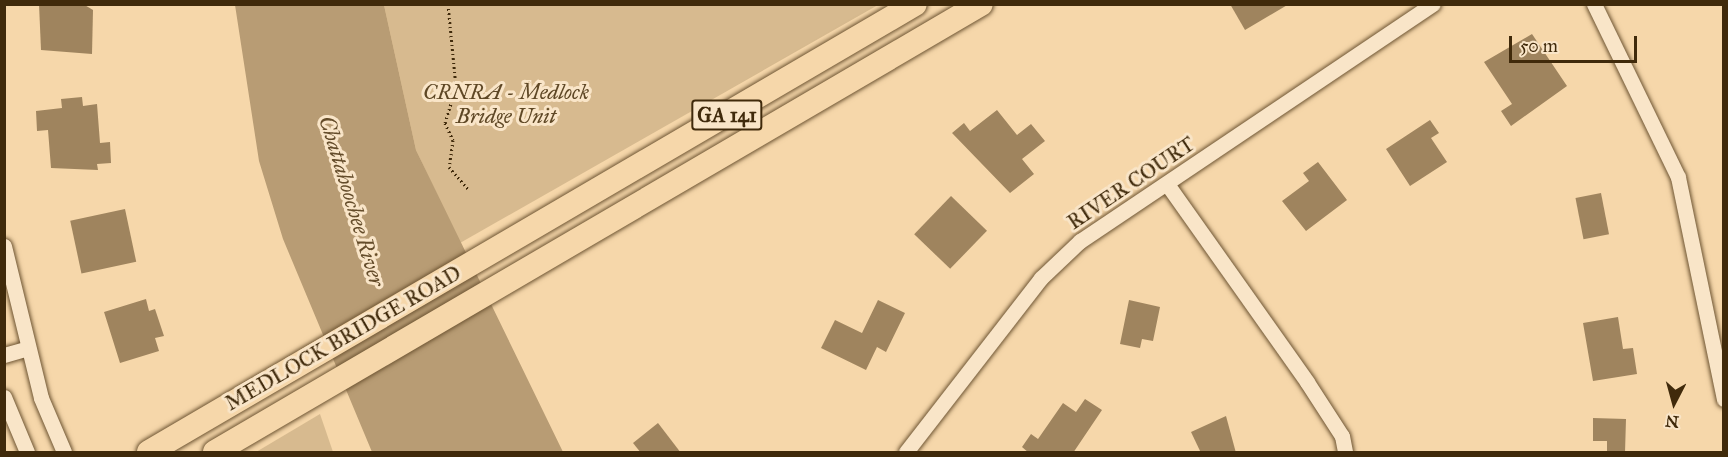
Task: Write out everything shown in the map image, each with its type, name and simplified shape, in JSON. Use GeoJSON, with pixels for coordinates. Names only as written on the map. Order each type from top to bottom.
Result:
{"type":"FeatureCollection","features":[{"type":"Feature","properties":{"kind":"highway","name":"MEDLOCK BRIDGE ROAD"},"geometry":{"type":"LineString","coordinates":[[149,453],[915,4]]}},
{"type":"Feature","properties":{"kind":"highway","name":"MEDLOCK BRIDGE ROAD"},"geometry":{"type":"LineString","coordinates":[[214,453],[981,4]]}},
{"type":"Feature","properties":{"kind":"street","name":"RIVER COURT"},"geometry":{"type":"LineString","coordinates":[[906,453],[1041,278],[1080,241],[1433,4]]}},
{"type":"Feature","properties":{"kind":"street"},"geometry":{"type":"LineString","coordinates":[[1594,4],[1678,177],[1724,399]]}},
{"type":"Feature","properties":{"kind":"street"},"geometry":{"type":"LineString","coordinates":[[1167,184],[1307,382],[1342,436],[1345,453]]}},
{"type":"Feature","properties":{"kind":"street"},"geometry":{"type":"LineString","coordinates":[[6,256],[28,348],[64,453]]}},
{"type":"Feature","properties":{"kind":"street"},"geometry":{"type":"LineString","coordinates":[[4,355],[28,348]]}},
{"type":"Feature","properties":{"kind":"street"},"geometry":{"type":"LineString","coordinates":[[4,397],[27,453]]}},
{"type":"Feature","properties":{"kind":"path"},"geometry":{"type":"LineString","coordinates":[[448,4],[456,87],[445,123],[453,140],[449,167],[468,189]]}},
{"type":"Feature","properties":{"kind":"green space","name":"CRNRA - Medlock Bridge Unit"},"geometry":{"type":"Polygon","coordinates":[[[384,5],[878,5],[460,243],[416,150],[384,5]]]}},
{"type":"Feature","properties":{"kind":"green space"},"geometry":{"type":"Polygon","coordinates":[[[320,414],[333,452],[256,452],[320,414]]]}},
{"type":"Feature","properties":{"kind":"water","name":"Chattahoochee River"},"geometry":{"type":"Polygon","coordinates":[[[235,5],[384,5],[416,150],[563,452],[372,452],[283,239],[259,161],[235,5]]]}},
{"type":"Feature","properties":{"kind":"building"},"geometry":{"type":"Polygon","coordinates":[[[39,4],[83,4],[93,10],[92,54],[41,50],[39,4]]]}},
{"type":"Feature","properties":{"kind":"building"},"geometry":{"type":"Polygon","coordinates":[[[1230,4],[1289,4],[1245,30],[1230,4]]]}},
{"type":"Feature","properties":{"kind":"building"},"geometry":{"type":"Polygon","coordinates":[[[1532,34],[1567,86],[1511,126],[1501,111],[1512,104],[1484,62],[1532,34]]]}},
{"type":"Feature","properties":{"kind":"building"},"geometry":{"type":"Polygon","coordinates":[[[82,97],[83,106],[97,104],[100,143],[110,142],[111,163],[97,164],[98,170],[51,168],[48,130],[37,131],[36,111],[62,108],[61,99],[82,97]]]}},
{"type":"Feature","properties":{"kind":"building"},"geometry":{"type":"Polygon","coordinates":[[[997,110],[1017,135],[1031,124],[1045,141],[1022,159],[1034,174],[1010,193],[952,133],[964,123],[970,131],[997,110]]]}},
{"type":"Feature","properties":{"kind":"building"},"geometry":{"type":"Polygon","coordinates":[[[1430,120],[1439,133],[1431,138],[1447,162],[1410,186],[1386,149],[1430,120]]]}},
{"type":"Feature","properties":{"kind":"building"},"geometry":{"type":"Polygon","coordinates":[[[1318,162],[1347,200],[1306,231],[1282,201],[1309,181],[1303,173],[1318,162]]]}},
{"type":"Feature","properties":{"kind":"building"},"geometry":{"type":"Polygon","coordinates":[[[1601,193],[1609,234],[1583,239],[1575,198],[1601,193]]]}},
{"type":"Feature","properties":{"kind":"building"},"geometry":{"type":"Polygon","coordinates":[[[951,196],[987,231],[950,269],[914,234],[951,196]]]}},
{"type":"Feature","properties":{"kind":"building"},"geometry":{"type":"Polygon","coordinates":[[[125,209],[136,262],[81,273],[70,221],[125,209]]]}},
{"type":"Feature","properties":{"kind":"building"},"geometry":{"type":"Polygon","coordinates":[[[146,299],[149,311],[155,309],[164,336],[155,338],[159,351],[120,363],[104,312],[146,299]]]}},
{"type":"Feature","properties":{"kind":"building"},"geometry":{"type":"Polygon","coordinates":[[[878,300],[905,313],[886,352],[877,347],[866,370],[821,348],[835,320],[862,333],[878,300]]]}},
{"type":"Feature","properties":{"kind":"building"},"geometry":{"type":"Polygon","coordinates":[[[1129,300],[1160,307],[1153,341],[1142,339],[1140,348],[1120,344],[1129,300]]]}},
{"type":"Feature","properties":{"kind":"building"},"geometry":{"type":"Polygon","coordinates":[[[1618,317],[1623,349],[1633,348],[1637,374],[1593,381],[1583,323],[1618,317]]]}},
{"type":"Feature","properties":{"kind":"building"},"geometry":{"type":"Polygon","coordinates":[[[1085,399],[1102,410],[1073,453],[1029,453],[1022,447],[1031,434],[1038,439],[1063,403],[1076,412],[1085,399]]]}},
{"type":"Feature","properties":{"kind":"building"},"geometry":{"type":"Polygon","coordinates":[[[1226,416],[1236,453],[1201,453],[1191,432],[1226,416]]]}},
{"type":"Feature","properties":{"kind":"building"},"geometry":{"type":"Polygon","coordinates":[[[1593,418],[1626,419],[1625,453],[1607,453],[1607,441],[1593,441],[1593,418]]]}},
{"type":"Feature","properties":{"kind":"building"},"geometry":{"type":"Polygon","coordinates":[[[658,423],[681,453],[641,453],[633,443],[658,423]]]}}]}
